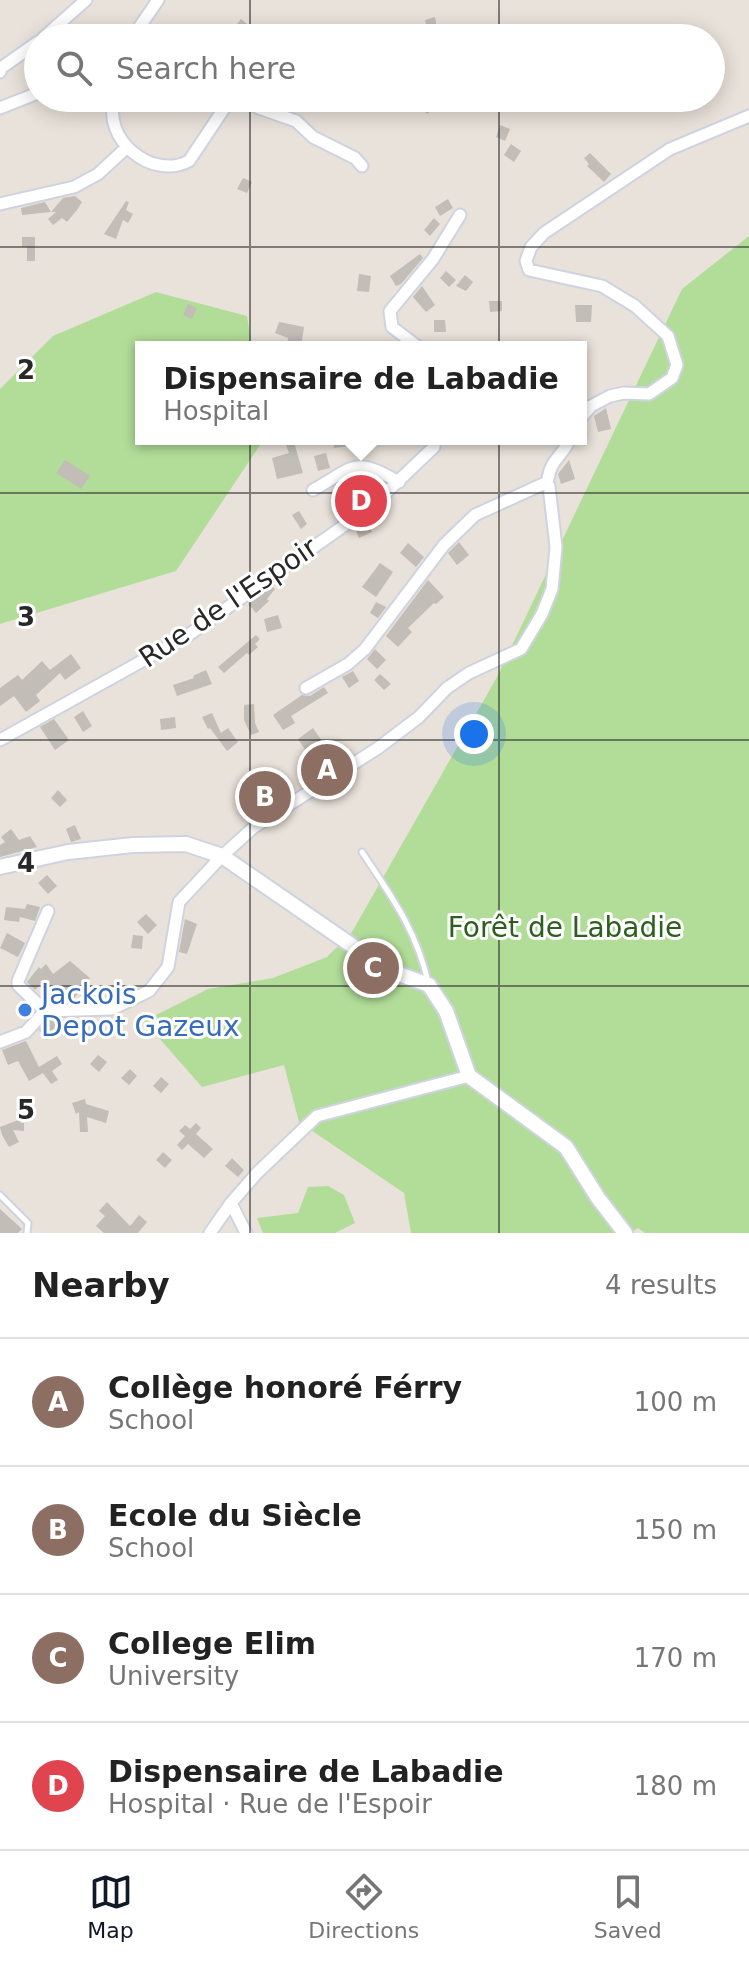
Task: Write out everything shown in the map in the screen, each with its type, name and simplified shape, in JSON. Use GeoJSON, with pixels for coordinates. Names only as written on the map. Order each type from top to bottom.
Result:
{"type":"FeatureCollection","features":[{"type":"Feature","properties":{"kind":"street"},"geometry":{"type":"LineString","coordinates":[[59,24],[86,0]]}},
{"type":"Feature","properties":{"kind":"street"},"geometry":{"type":"LineString","coordinates":[[142,24],[158,0]]}},
{"type":"Feature","properties":{"kind":"street"},"geometry":{"type":"LineString","coordinates":[[0,72],[1,68],[24,52]]}},
{"type":"Feature","properties":{"kind":"street"},"geometry":{"type":"LineString","coordinates":[[0,108],[24,99]]}},
{"type":"Feature","properties":{"kind":"street"},"geometry":{"type":"LineString","coordinates":[[112,112],[126,148],[139,158],[169,166],[189,161],[222,112]]}},
{"type":"Feature","properties":{"kind":"street"},"geometry":{"type":"LineString","coordinates":[[270,112],[296,121],[313,137],[355,158],[362,166]]}},
{"type":"Feature","properties":{"kind":"street"},"geometry":{"type":"LineString","coordinates":[[587,411],[610,396],[649,394],[672,378],[677,365],[668,336],[635,306],[602,286],[529,270],[526,261],[531,247],[560,221],[670,149],[749,116]]}},
{"type":"Feature","properties":{"kind":"street"},"geometry":{"type":"LineString","coordinates":[[0,204],[74,187],[98,174],[126,148]]}},
{"type":"Feature","properties":{"kind":"street"},"geometry":{"type":"LineString","coordinates":[[410,341],[392,327],[390,311],[427,267],[460,215]]}},
{"type":"Feature","properties":{"kind":"street","name":"Rue de l'Espoir"},"geometry":{"type":"LineString","coordinates":[[0,740],[187,636],[372,506],[434,445]]}},
{"type":"Feature","properties":{"kind":"street"},"geometry":{"type":"LineString","coordinates":[[48,911],[18,985],[45,1011],[112,1009],[149,991],[168,967],[179,902],[222,856],[254,827],[378,748],[419,717],[447,688],[469,673],[521,649],[542,614],[552,589],[556,547],[547,484],[549,466],[566,445]]}},
{"type":"Feature","properties":{"kind":"street"},"geometry":{"type":"LineString","coordinates":[[313,490],[359,465],[372,467],[399,482]]}},
{"type":"Feature","properties":{"kind":"street"},"geometry":{"type":"LineString","coordinates":[[306,688],[348,664],[365,649],[444,545],[475,515],[547,484]]}},
{"type":"Feature","properties":{"kind":"street"},"geometry":{"type":"LineString","coordinates":[[0,867],[68,852],[133,845],[186,844],[222,856],[357,949],[399,974],[429,985],[446,1011],[469,1076],[566,1147],[598,1198],[625,1233]]}},
{"type":"Feature","properties":{"kind":"street"},"geometry":{"type":"LineString","coordinates":[[0,1042],[26,1032],[45,1011]]}},
{"type":"Feature","properties":{"kind":"street"},"geometry":{"type":"LineString","coordinates":[[210,1233],[257,1173],[317,1116],[469,1076]]}},
{"type":"Feature","properties":{"kind":"street"},"geometry":{"type":"LineString","coordinates":[[231,1203],[246,1233]]}},
{"type":"Feature","properties":{"kind":"lane"},"geometry":{"type":"LineString","coordinates":[[362,852],[412,929],[429,985]]}},
{"type":"Feature","properties":{"kind":"lane"},"geometry":{"type":"LineString","coordinates":[[0,1195],[28,1223],[27,1233]]}},
{"type":"Feature","properties":{"kind":"green space","name":"Forêt de Labadie"},"geometry":{"type":"Polygon","coordinates":[[[749,236],[749,1233],[645,1233],[638,1228],[630,1233],[411,1233],[404,1193],[299,1122],[284,1065],[202,1087],[144,1021],[208,989],[273,978],[327,957],[352,932],[497,677],[682,289],[749,236]]]}},
{"type":"Feature","properties":{"kind":"green space"},"geometry":{"type":"Polygon","coordinates":[[[156,292],[247,316],[251,341],[135,341],[135,445],[260,445],[176,571],[0,624],[0,389],[53,336],[156,292]]]}},
{"type":"Feature","properties":{"kind":"green space"},"geometry":{"type":"Polygon","coordinates":[[[328,1186],[344,1195],[355,1223],[335,1233],[263,1233],[257,1218],[298,1213],[308,1187],[328,1186]]]}},
{"type":"Feature","properties":{"kind":"building"},"geometry":{"type":"Polygon","coordinates":[[[435,17],[436,24],[426,24],[425,20],[435,17]]]}},
{"type":"Feature","properties":{"kind":"building"},"geometry":{"type":"Polygon","coordinates":[[[500,125],[510,129],[505,141],[496,137],[500,125]]]}},
{"type":"Feature","properties":{"kind":"building"},"geometry":{"type":"Polygon","coordinates":[[[511,144],[521,151],[514,162],[504,155],[511,144]]]}},
{"type":"Feature","properties":{"kind":"building"},"geometry":{"type":"Polygon","coordinates":[[[590,153],[611,174],[604,182],[587,166],[589,164],[584,158],[590,153]]]}},
{"type":"Feature","properties":{"kind":"building"},"geometry":{"type":"Polygon","coordinates":[[[243,178],[252,182],[247,193],[237,189],[243,178]]]}},
{"type":"Feature","properties":{"kind":"building"},"geometry":{"type":"Polygon","coordinates":[[[75,196],[82,202],[77,210],[67,222],[62,218],[53,225],[48,219],[56,212],[51,212],[63,198],[75,196]]]}},
{"type":"Feature","properties":{"kind":"building"},"geometry":{"type":"Polygon","coordinates":[[[448,199],[453,208],[440,216],[435,207],[448,199]]]}},
{"type":"Feature","properties":{"kind":"building"},"geometry":{"type":"Polygon","coordinates":[[[126,201],[129,202],[126,210],[133,214],[128,223],[123,220],[116,239],[104,234],[126,201]]]}},
{"type":"Feature","properties":{"kind":"building"},"geometry":{"type":"Polygon","coordinates":[[[45,202],[51,212],[22,215],[21,208],[45,202]]]}},
{"type":"Feature","properties":{"kind":"building"},"geometry":{"type":"Polygon","coordinates":[[[434,218],[440,224],[430,236],[424,230],[434,218]]]}},
{"type":"Feature","properties":{"kind":"building"},"geometry":{"type":"Polygon","coordinates":[[[22,237],[35,237],[35,261],[27,261],[27,247],[22,247],[22,237]]]}},
{"type":"Feature","properties":{"kind":"building"},"geometry":{"type":"Polygon","coordinates":[[[420,254],[423,258],[396,286],[390,276],[420,254]]]}},
{"type":"Feature","properties":{"kind":"building"},"geometry":{"type":"Polygon","coordinates":[[[446,271],[456,280],[449,287],[440,278],[446,271]]]}},
{"type":"Feature","properties":{"kind":"building"},"geometry":{"type":"Polygon","coordinates":[[[359,274],[371,276],[369,292],[357,291],[359,274]]]}},
{"type":"Feature","properties":{"kind":"building"},"geometry":{"type":"Polygon","coordinates":[[[465,275],[473,282],[466,291],[456,286],[465,275]]]}},
{"type":"Feature","properties":{"kind":"building"},"geometry":{"type":"Polygon","coordinates":[[[422,286],[435,305],[426,312],[413,297],[422,286]]]}},
{"type":"Feature","properties":{"kind":"building"},"geometry":{"type":"Polygon","coordinates":[[[489,301],[502,301],[502,311],[490,312],[489,301]]]}},
{"type":"Feature","properties":{"kind":"building"},"geometry":{"type":"Polygon","coordinates":[[[188,304],[197,308],[192,319],[183,315],[188,304]]]}},
{"type":"Feature","properties":{"kind":"building"},"geometry":{"type":"Polygon","coordinates":[[[575,305],[592,305],[591,322],[576,322],[575,305]]]}},
{"type":"Feature","properties":{"kind":"building"},"geometry":{"type":"Polygon","coordinates":[[[434,320],[445,320],[446,332],[434,332],[434,320]]]}},
{"type":"Feature","properties":{"kind":"building"},"geometry":{"type":"Polygon","coordinates":[[[279,322],[304,327],[302,341],[288,341],[288,338],[275,333],[279,322]]]}},
{"type":"Feature","properties":{"kind":"building"},"geometry":{"type":"Polygon","coordinates":[[[606,408],[611,429],[598,432],[594,416],[606,408]]]}},
{"type":"Feature","properties":{"kind":"building"},"geometry":{"type":"Polygon","coordinates":[[[286,445],[295,445],[303,473],[277,479],[272,458],[289,453],[286,445]]]}},
{"type":"Feature","properties":{"kind":"building"},"geometry":{"type":"Polygon","coordinates":[[[356,445],[370,445],[367,454],[354,450],[356,445]]]}},
{"type":"Feature","properties":{"kind":"building"},"geometry":{"type":"Polygon","coordinates":[[[326,453],[330,468],[318,471],[314,456],[326,453]]]}},
{"type":"Feature","properties":{"kind":"building"},"geometry":{"type":"Polygon","coordinates":[[[65,460],[90,476],[81,489],[56,473],[65,460]]]}},
{"type":"Feature","properties":{"kind":"building"},"geometry":{"type":"Polygon","coordinates":[[[569,460],[575,479],[561,484],[558,474],[569,460]]]}},
{"type":"Feature","properties":{"kind":"building"},"geometry":{"type":"Polygon","coordinates":[[[299,511],[307,524],[301,529],[292,515],[299,511]]]}},
{"type":"Feature","properties":{"kind":"building"},"geometry":{"type":"Polygon","coordinates":[[[367,520],[372,532],[359,538],[355,528],[367,520]]]}},
{"type":"Feature","properties":{"kind":"building"},"geometry":{"type":"Polygon","coordinates":[[[459,542],[469,555],[457,565],[448,553],[459,542]]]}},
{"type":"Feature","properties":{"kind":"building"},"geometry":{"type":"Polygon","coordinates":[[[408,543],[424,557],[416,567],[400,553],[408,543]]]}},
{"type":"Feature","properties":{"kind":"building"},"geometry":{"type":"Polygon","coordinates":[[[380,563],[393,572],[376,597],[362,587],[380,563]]]}},
{"type":"Feature","properties":{"kind":"building"},"geometry":{"type":"Polygon","coordinates":[[[428,580],[444,597],[408,628],[412,632],[398,647],[386,636],[428,580]]]}},
{"type":"Feature","properties":{"kind":"building"},"geometry":{"type":"Polygon","coordinates":[[[272,586],[275,589],[267,599],[269,601],[256,613],[248,604],[272,586]]]}},
{"type":"Feature","properties":{"kind":"building"},"geometry":{"type":"Polygon","coordinates":[[[376,602],[386,607],[378,618],[370,613],[376,602]]]}},
{"type":"Feature","properties":{"kind":"building"},"geometry":{"type":"Polygon","coordinates":[[[278,615],[282,628],[267,632],[264,619],[278,615]]]}},
{"type":"Feature","properties":{"kind":"building"},"geometry":{"type":"Polygon","coordinates":[[[256,635],[260,639],[255,644],[258,647],[249,655],[247,653],[224,673],[218,667],[256,635]]]}},
{"type":"Feature","properties":{"kind":"building"},"geometry":{"type":"Polygon","coordinates":[[[375,649],[386,660],[377,669],[367,659],[375,649]]]}},
{"type":"Feature","properties":{"kind":"building"},"geometry":{"type":"Polygon","coordinates":[[[71,654],[81,668],[65,680],[60,673],[36,695],[40,701],[26,712],[14,696],[0,706],[0,688],[18,675],[22,680],[42,661],[50,670],[71,654]]]}},
{"type":"Feature","properties":{"kind":"building"},"geometry":{"type":"Polygon","coordinates":[[[206,670],[212,684],[177,696],[173,685],[206,670]]]}},
{"type":"Feature","properties":{"kind":"building"},"geometry":{"type":"Polygon","coordinates":[[[353,671],[359,681],[349,688],[342,677],[353,671]]]}},
{"type":"Feature","properties":{"kind":"building"},"geometry":{"type":"Polygon","coordinates":[[[380,674],[391,684],[384,690],[374,680],[380,674]]]}},
{"type":"Feature","properties":{"kind":"building"},"geometry":{"type":"Polygon","coordinates":[[[324,687],[328,693],[291,716],[295,723],[283,730],[273,715],[302,695],[310,696],[324,687]]]}},
{"type":"Feature","properties":{"kind":"building"},"geometry":{"type":"Polygon","coordinates":[[[254,704],[259,732],[251,735],[244,720],[244,705],[254,704]]]}},
{"type":"Feature","properties":{"kind":"building"},"geometry":{"type":"Polygon","coordinates":[[[83,711],[92,726],[83,732],[74,717],[83,711]]]}},
{"type":"Feature","properties":{"kind":"building"},"geometry":{"type":"Polygon","coordinates":[[[212,713],[221,733],[228,728],[238,742],[227,751],[202,717],[212,713]]]}},
{"type":"Feature","properties":{"kind":"building"},"geometry":{"type":"Polygon","coordinates":[[[175,717],[176,728],[161,730],[160,719],[175,717]]]}},
{"type":"Feature","properties":{"kind":"building"},"geometry":{"type":"Polygon","coordinates":[[[54,719],[69,740],[55,750],[40,727],[54,719]]]}},
{"type":"Feature","properties":{"kind":"building"},"geometry":{"type":"Polygon","coordinates":[[[313,728],[324,744],[308,754],[298,739],[313,728]]]}},
{"type":"Feature","properties":{"kind":"building"},"geometry":{"type":"Polygon","coordinates":[[[58,790],[67,800],[60,807],[51,798],[58,790]]]}},
{"type":"Feature","properties":{"kind":"building"},"geometry":{"type":"Polygon","coordinates":[[[75,825],[81,839],[71,842],[66,829],[75,825]]]}},
{"type":"Feature","properties":{"kind":"building"},"geometry":{"type":"Polygon","coordinates":[[[11,829],[19,840],[30,836],[37,847],[0,857],[0,845],[5,842],[1,837],[11,829]]]}},
{"type":"Feature","properties":{"kind":"building"},"geometry":{"type":"Polygon","coordinates":[[[47,875],[57,886],[48,894],[38,883],[47,875]]]}},
{"type":"Feature","properties":{"kind":"building"},"geometry":{"type":"Polygon","coordinates":[[[27,904],[40,907],[35,921],[20,917],[19,922],[4,920],[6,907],[25,909],[27,904]]]}},
{"type":"Feature","properties":{"kind":"building"},"geometry":{"type":"Polygon","coordinates":[[[146,914],[157,925],[148,934],[137,922],[146,914]]]}},
{"type":"Feature","properties":{"kind":"building"},"geometry":{"type":"Polygon","coordinates":[[[185,919],[197,924],[187,954],[179,952],[185,919]]]}},
{"type":"Feature","properties":{"kind":"building"},"geometry":{"type":"Polygon","coordinates":[[[7,933],[25,943],[18,957],[0,948],[7,933]]]}},
{"type":"Feature","properties":{"kind":"building"},"geometry":{"type":"Polygon","coordinates":[[[133,935],[143,936],[142,949],[131,948],[133,935]]]}},
{"type":"Feature","properties":{"kind":"building"},"geometry":{"type":"Polygon","coordinates":[[[70,961],[90,978],[71,1002],[55,991],[53,993],[43,982],[35,990],[27,982],[39,967],[41,969],[46,964],[53,974],[70,961]]]}},
{"type":"Feature","properties":{"kind":"building"},"geometry":{"type":"Polygon","coordinates":[[[49,1019],[60,1030],[46,1040],[39,1030],[49,1019]]]}},
{"type":"Feature","properties":{"kind":"building"},"geometry":{"type":"Polygon","coordinates":[[[26,1041],[39,1067],[57,1056],[62,1064],[52,1071],[58,1080],[51,1084],[43,1073],[29,1081],[18,1061],[8,1065],[2,1050],[26,1041]]]}},
{"type":"Feature","properties":{"kind":"building"},"geometry":{"type":"Polygon","coordinates":[[[98,1055],[107,1062],[99,1072],[90,1064],[98,1055]]]}},
{"type":"Feature","properties":{"kind":"building"},"geometry":{"type":"Polygon","coordinates":[[[130,1069],[137,1076],[129,1085],[121,1078],[130,1069]]]}},
{"type":"Feature","properties":{"kind":"building"},"geometry":{"type":"Polygon","coordinates":[[[161,1077],[169,1084],[161,1093],[153,1086],[161,1077]]]}},
{"type":"Feature","properties":{"kind":"building"},"geometry":{"type":"Polygon","coordinates":[[[85,1099],[86,1104],[109,1111],[106,1123],[87,1117],[88,1132],[80,1132],[79,1112],[76,1114],[72,1103],[85,1099]]]}},
{"type":"Feature","properties":{"kind":"building"},"geometry":{"type":"Polygon","coordinates":[[[21,1119],[24,1131],[13,1130],[19,1142],[9,1147],[0,1127],[21,1119]]]}},
{"type":"Feature","properties":{"kind":"building"},"geometry":{"type":"Polygon","coordinates":[[[196,1123],[201,1128],[196,1134],[213,1149],[204,1158],[188,1144],[182,1150],[177,1145],[185,1136],[179,1131],[185,1125],[190,1129],[196,1123]]]}},
{"type":"Feature","properties":{"kind":"building"},"geometry":{"type":"Polygon","coordinates":[[[163,1152],[172,1160],[165,1168],[156,1160],[163,1152]]]}},
{"type":"Feature","properties":{"kind":"building"},"geometry":{"type":"Polygon","coordinates":[[[232,1158],[244,1170],[238,1177],[225,1166],[232,1158]]]}},
{"type":"Feature","properties":{"kind":"building"},"geometry":{"type":"Polygon","coordinates":[[[107,1202],[130,1226],[139,1215],[147,1222],[138,1233],[104,1233],[96,1226],[105,1216],[99,1211],[107,1202]]]}},
{"type":"Feature","properties":{"kind":"building"},"geometry":{"type":"Polygon","coordinates":[[[0,1209],[22,1229],[18,1233],[0,1233],[0,1209]]]}},
{"type":"Feature","properties":{"kind":"place","name":"Dispensaire de Labadie"},"geometry":{"type":"Point","coordinates":[361,501]}},
{"type":"Feature","properties":{"kind":"place","name":"Collège honoré Férry"},"geometry":{"type":"Point","coordinates":[327,770]}},
{"type":"Feature","properties":{"kind":"place","name":"Ecole du Siècle"},"geometry":{"type":"Point","coordinates":[265,797]}},
{"type":"Feature","properties":{"kind":"place","name":"College Elim"},"geometry":{"type":"Point","coordinates":[373,968]}},
{"type":"Feature","properties":{"kind":"place","name":"Jackois Depot Gazeux"},"geometry":{"type":"Point","coordinates":[25,1010]}}]}
